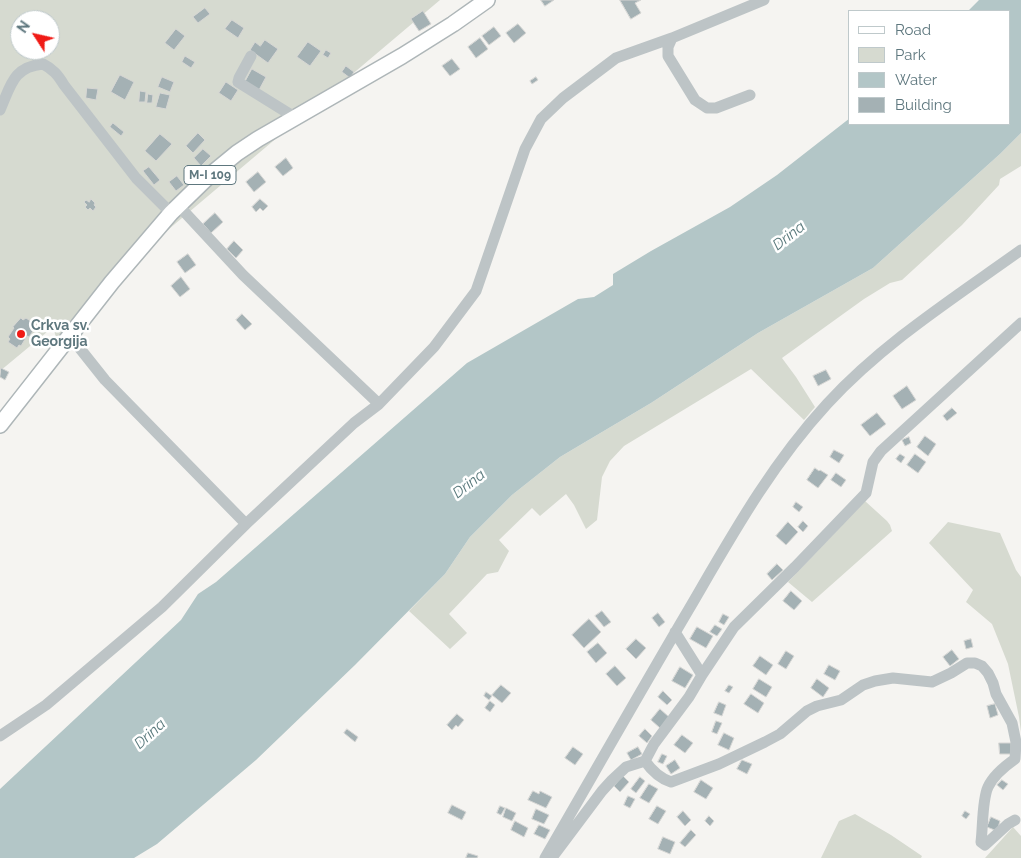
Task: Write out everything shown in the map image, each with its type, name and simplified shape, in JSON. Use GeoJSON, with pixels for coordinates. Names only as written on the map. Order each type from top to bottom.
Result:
{"type":"FeatureCollection","features":[{"type":"Feature","properties":{"kind":"main road","name":"M-I 109"},"geometry":{"type":"LineString","coordinates":[[0,425],[112,282],[175,209],[209,176],[258,139],[402,56],[487,0]]}},
{"type":"Feature","properties":{"kind":"street"},"geometry":{"type":"LineString","coordinates":[[0,736],[46,705],[162,607],[246,524],[354,424],[379,404],[434,347],[476,291],[525,149],[541,119],[563,98],[616,58],[672,38],[764,0]]}},
{"type":"Feature","properties":{"kind":"street"},"geometry":{"type":"LineString","coordinates":[[672,38],[668,47],[668,56],[696,100],[707,108],[716,108],[750,95]]}},
{"type":"Feature","properties":{"kind":"street"},"geometry":{"type":"LineString","coordinates":[[251,56],[238,82],[296,118]]}},
{"type":"Feature","properties":{"kind":"street"},"geometry":{"type":"LineString","coordinates":[[0,110],[13,80],[22,70],[27,67],[43,64],[50,68],[57,74],[136,178],[175,209],[379,404]]}},
{"type":"Feature","properties":{"kind":"street"},"geometry":{"type":"LineString","coordinates":[[546,858],[630,709],[743,516],[790,447],[852,378],[909,330],[1021,250]]}},
{"type":"Feature","properties":{"kind":"street"},"geometry":{"type":"LineString","coordinates":[[552,858],[612,780],[626,767],[645,761],[654,744],[689,697],[734,627],[866,493],[873,462],[881,451],[1021,323]]}},
{"type":"Feature","properties":{"kind":"street"},"geometry":{"type":"LineString","coordinates":[[70,336],[105,380],[246,524]]}},
{"type":"Feature","properties":{"kind":"street"},"geometry":{"type":"LineString","coordinates":[[675,632],[702,675]]}},
{"type":"Feature","properties":{"kind":"street"},"geometry":{"type":"LineString","coordinates":[[645,761],[652,771],[663,780],[671,782],[718,764],[765,742],[780,734],[807,711],[817,706],[841,700],[875,681],[894,678],[932,682],[967,663],[975,662],[988,673],[996,694],[1012,724],[1016,742],[1015,759],[998,774],[988,788],[984,806],[981,842],[985,845],[1014,820]]}},
{"type":"Feature","properties":{"kind":"green space"},"geometry":{"type":"Polygon","coordinates":[[[0,0],[440,0],[111,278],[57,341],[53,327],[0,371],[0,0]]]}},
{"type":"Feature","properties":{"kind":"green space"},"geometry":{"type":"Polygon","coordinates":[[[1021,133],[1021,166],[1000,179],[999,185],[962,225],[902,280],[890,283],[864,299],[782,358],[815,407],[804,420],[751,369],[624,446],[610,461],[602,477],[597,520],[586,529],[566,494],[540,516],[532,508],[499,540],[509,551],[498,572],[487,574],[449,614],[467,633],[450,649],[409,611],[445,574],[470,537],[512,495],[560,457],[651,403],[758,333],[873,268],[1021,133]]]}},
{"type":"Feature","properties":{"kind":"green space"},"geometry":{"type":"Polygon","coordinates":[[[865,501],[887,521],[892,531],[812,602],[788,582],[865,501]]]}},
{"type":"Feature","properties":{"kind":"green space"},"geometry":{"type":"Polygon","coordinates":[[[948,522],[1000,533],[1021,577],[1021,732],[1008,664],[992,624],[966,602],[973,590],[929,543],[948,522]]]}},
{"type":"Feature","properties":{"kind":"green space"},"geometry":{"type":"Polygon","coordinates":[[[855,814],[891,835],[922,856],[921,858],[821,858],[839,821],[855,814]]]}},
{"type":"Feature","properties":{"kind":"green space"},"geometry":{"type":"Polygon","coordinates":[[[1013,827],[1021,836],[1021,858],[985,858],[1013,827]]]}},
{"type":"Feature","properties":{"kind":"water","name":"Drina"},"geometry":{"type":"Polygon","coordinates":[[[979,0],[1021,0],[1021,133],[873,268],[758,333],[651,403],[560,457],[512,495],[470,537],[445,574],[355,665],[256,760],[157,844],[134,858],[0,858],[0,789],[181,620],[198,594],[216,582],[467,363],[578,299],[594,297],[613,285],[613,274],[730,207],[777,175],[848,120],[848,125],[1011,125],[1011,10],[969,10],[979,0]]]}},
{"type":"Feature","properties":{"kind":"building"},"geometry":{"type":"Polygon","coordinates":[[[541,0],[554,0],[545,6],[541,0]]]}},
{"type":"Feature","properties":{"kind":"building"},"geometry":{"type":"Polygon","coordinates":[[[620,0],[641,0],[635,3],[641,13],[631,19],[620,0]]]}},
{"type":"Feature","properties":{"kind":"building"},"geometry":{"type":"Polygon","coordinates":[[[205,8],[210,14],[198,23],[193,17],[205,8]]]}},
{"type":"Feature","properties":{"kind":"building"},"geometry":{"type":"Polygon","coordinates":[[[423,11],[431,24],[419,31],[411,19],[423,11]]]}},
{"type":"Feature","properties":{"kind":"building"},"geometry":{"type":"Polygon","coordinates":[[[232,20],[244,28],[238,38],[225,29],[232,20]]]}},
{"type":"Feature","properties":{"kind":"building"},"geometry":{"type":"Polygon","coordinates":[[[518,24],[526,33],[514,43],[506,33],[518,24]]]}},
{"type":"Feature","properties":{"kind":"building"},"geometry":{"type":"Polygon","coordinates":[[[494,27],[501,36],[489,45],[482,36],[494,27]]]}},
{"type":"Feature","properties":{"kind":"building"},"geometry":{"type":"Polygon","coordinates":[[[176,29],[185,36],[174,50],[165,43],[176,29]]]}},
{"type":"Feature","properties":{"kind":"building"},"geometry":{"type":"Polygon","coordinates":[[[480,38],[488,49],[476,58],[468,47],[480,38]]]}},
{"type":"Feature","properties":{"kind":"building"},"geometry":{"type":"Polygon","coordinates":[[[265,40],[278,49],[268,63],[250,50],[255,42],[260,46],[265,40]]]}},
{"type":"Feature","properties":{"kind":"building"},"geometry":{"type":"Polygon","coordinates":[[[308,42],[321,51],[310,66],[297,57],[308,42]]]}},
{"type":"Feature","properties":{"kind":"building"},"geometry":{"type":"Polygon","coordinates":[[[326,50],[331,53],[328,58],[323,55],[326,50]]]}},
{"type":"Feature","properties":{"kind":"building"},"geometry":{"type":"Polygon","coordinates":[[[185,56],[195,62],[191,68],[182,62],[185,56]]]}},
{"type":"Feature","properties":{"kind":"building"},"geometry":{"type":"Polygon","coordinates":[[[452,59],[460,69],[450,76],[442,66],[452,59]]]}},
{"type":"Feature","properties":{"kind":"building"},"geometry":{"type":"Polygon","coordinates":[[[346,66],[354,72],[350,78],[342,72],[346,66]]]}},
{"type":"Feature","properties":{"kind":"building"},"geometry":{"type":"Polygon","coordinates":[[[252,69],[266,77],[259,90],[245,82],[252,69]]]}},
{"type":"Feature","properties":{"kind":"building"},"geometry":{"type":"Polygon","coordinates":[[[120,75],[134,82],[125,100],[111,92],[120,75]]]}},
{"type":"Feature","properties":{"kind":"building"},"geometry":{"type":"Polygon","coordinates":[[[162,77],[174,82],[170,92],[158,87],[162,77]]]}},
{"type":"Feature","properties":{"kind":"building"},"geometry":{"type":"Polygon","coordinates":[[[536,77],[538,80],[532,84],[530,81],[536,77]]]}},
{"type":"Feature","properties":{"kind":"building"},"geometry":{"type":"Polygon","coordinates":[[[226,82],[238,90],[231,101],[219,93],[226,82]]]}},
{"type":"Feature","properties":{"kind":"building"},"geometry":{"type":"Polygon","coordinates":[[[87,88],[98,89],[96,100],[86,98],[87,88]]]}},
{"type":"Feature","properties":{"kind":"building"},"geometry":{"type":"Polygon","coordinates":[[[140,91],[146,92],[145,102],[139,102],[140,91]]]}},
{"type":"Feature","properties":{"kind":"building"},"geometry":{"type":"Polygon","coordinates":[[[160,93],[170,95],[166,109],[156,107],[160,93]]]}},
{"type":"Feature","properties":{"kind":"building"},"geometry":{"type":"Polygon","coordinates":[[[148,94],[153,95],[152,103],[147,103],[148,94]]]}},
{"type":"Feature","properties":{"kind":"building"},"geometry":{"type":"Polygon","coordinates":[[[113,123],[124,132],[121,136],[110,127],[113,123]]]}},
{"type":"Feature","properties":{"kind":"building"},"geometry":{"type":"Polygon","coordinates":[[[198,133],[205,140],[193,153],[186,146],[198,133]]]}},
{"type":"Feature","properties":{"kind":"building"},"geometry":{"type":"Polygon","coordinates":[[[160,134],[172,144],[156,161],[145,151],[160,134]]]}},
{"type":"Feature","properties":{"kind":"building"},"geometry":{"type":"Polygon","coordinates":[[[203,149],[211,156],[201,166],[194,158],[203,149]]]}},
{"type":"Feature","properties":{"kind":"building"},"geometry":{"type":"Polygon","coordinates":[[[286,158],[293,168],[283,176],[275,167],[286,158]]]}},
{"type":"Feature","properties":{"kind":"building"},"geometry":{"type":"Polygon","coordinates":[[[149,167],[160,180],[154,185],[143,171],[149,167]]]}},
{"type":"Feature","properties":{"kind":"building"},"geometry":{"type":"Polygon","coordinates":[[[258,172],[266,182],[254,192],[246,182],[258,172]]]}},
{"type":"Feature","properties":{"kind":"building"},"geometry":{"type":"Polygon","coordinates":[[[177,176],[184,185],[176,191],[169,182],[177,176]]]}},
{"type":"Feature","properties":{"kind":"building"},"geometry":{"type":"Polygon","coordinates":[[[91,199],[96,207],[93,211],[85,207],[87,205],[84,202],[86,200],[89,202],[91,199]]]}},
{"type":"Feature","properties":{"kind":"building"},"geometry":{"type":"Polygon","coordinates":[[[260,199],[268,206],[263,211],[260,208],[256,212],[252,207],[260,199]]]}},
{"type":"Feature","properties":{"kind":"building"},"geometry":{"type":"Polygon","coordinates":[[[215,213],[223,222],[211,233],[203,224],[215,213]]]}},
{"type":"Feature","properties":{"kind":"building"},"geometry":{"type":"Polygon","coordinates":[[[234,241],[243,250],[236,258],[227,249],[234,241]]]}},
{"type":"Feature","properties":{"kind":"building"},"geometry":{"type":"Polygon","coordinates":[[[188,254],[196,265],[185,273],[177,262],[188,254]]]}},
{"type":"Feature","properties":{"kind":"building"},"geometry":{"type":"Polygon","coordinates":[[[181,277],[190,289],[180,297],[171,286],[181,277]]]}},
{"type":"Feature","properties":{"kind":"building"},"geometry":{"type":"Polygon","coordinates":[[[242,314],[252,324],[245,330],[236,320],[242,314]]]}},
{"type":"Feature","properties":{"kind":"building","name":"Crkva sv. Georgija"},"geometry":{"type":"Polygon","coordinates":[[[21,318],[23,320],[26,318],[32,322],[33,327],[31,330],[33,331],[29,337],[27,336],[21,346],[19,345],[17,348],[8,342],[10,339],[8,337],[13,327],[21,318]]]}},
{"type":"Feature","properties":{"kind":"building"},"geometry":{"type":"Polygon","coordinates":[[[1,368],[9,372],[5,380],[0,377],[1,368]]]}},
{"type":"Feature","properties":{"kind":"building"},"geometry":{"type":"Polygon","coordinates":[[[826,370],[831,379],[818,386],[813,376],[826,370]]]}},
{"type":"Feature","properties":{"kind":"building"},"geometry":{"type":"Polygon","coordinates":[[[907,386],[916,400],[902,409],[893,396],[907,386]]]}},
{"type":"Feature","properties":{"kind":"building"},"geometry":{"type":"Polygon","coordinates":[[[952,408],[957,413],[947,421],[943,416],[952,408]]]}},
{"type":"Feature","properties":{"kind":"building"},"geometry":{"type":"Polygon","coordinates":[[[877,413],[886,424],[870,436],[861,425],[877,413]]]}},
{"type":"Feature","properties":{"kind":"building"},"geometry":{"type":"Polygon","coordinates":[[[925,436],[936,444],[928,456],[917,447],[925,436]]]}},
{"type":"Feature","properties":{"kind":"building"},"geometry":{"type":"Polygon","coordinates":[[[909,437],[911,443],[905,446],[902,440],[909,437]]]}},
{"type":"Feature","properties":{"kind":"building"},"geometry":{"type":"Polygon","coordinates":[[[834,450],[844,455],[839,463],[830,457],[834,450]]]}},
{"type":"Feature","properties":{"kind":"building"},"geometry":{"type":"Polygon","coordinates":[[[900,454],[905,457],[901,463],[896,459],[900,454]]]}},
{"type":"Feature","properties":{"kind":"building"},"geometry":{"type":"Polygon","coordinates":[[[915,454],[926,462],[918,473],[907,465],[915,454]]]}},
{"type":"Feature","properties":{"kind":"building"},"geometry":{"type":"Polygon","coordinates":[[[815,468],[828,475],[818,488],[807,480],[815,468]]]}},
{"type":"Feature","properties":{"kind":"building"},"geometry":{"type":"Polygon","coordinates":[[[836,473],[846,480],[841,487],[831,480],[836,473]]]}},
{"type":"Feature","properties":{"kind":"building"},"geometry":{"type":"Polygon","coordinates":[[[796,502],[803,507],[799,512],[793,507],[796,502]]]}},
{"type":"Feature","properties":{"kind":"building"},"geometry":{"type":"Polygon","coordinates":[[[803,521],[808,526],[803,532],[798,527],[803,521]]]}},
{"type":"Feature","properties":{"kind":"building"},"geometry":{"type":"Polygon","coordinates":[[[788,522],[798,532],[786,545],[776,536],[788,522]]]}},
{"type":"Feature","properties":{"kind":"building"},"geometry":{"type":"Polygon","coordinates":[[[777,564],[783,570],[772,580],[767,574],[777,564]]]}},
{"type":"Feature","properties":{"kind":"building"},"geometry":{"type":"Polygon","coordinates":[[[791,591],[802,601],[794,610],[783,601],[791,591]]]}},
{"type":"Feature","properties":{"kind":"building"},"geometry":{"type":"Polygon","coordinates":[[[602,611],[611,622],[604,627],[595,616],[602,611]]]}},
{"type":"Feature","properties":{"kind":"building"},"geometry":{"type":"Polygon","coordinates":[[[658,613],[665,622],[659,627],[652,618],[658,613]]]}},
{"type":"Feature","properties":{"kind":"building"},"geometry":{"type":"Polygon","coordinates":[[[723,614],[729,617],[724,625],[719,622],[723,614]]]}},
{"type":"Feature","properties":{"kind":"building"},"geometry":{"type":"Polygon","coordinates":[[[589,619],[601,632],[584,648],[572,635],[589,619]]]}},
{"type":"Feature","properties":{"kind":"building"},"geometry":{"type":"Polygon","coordinates":[[[715,625],[722,629],[717,636],[710,632],[715,625]]]}},
{"type":"Feature","properties":{"kind":"building"},"geometry":{"type":"Polygon","coordinates":[[[697,627],[713,636],[706,648],[690,639],[697,627]]]}},
{"type":"Feature","properties":{"kind":"building"},"geometry":{"type":"Polygon","coordinates":[[[636,639],[646,648],[636,659],[626,649],[636,639]]]}},
{"type":"Feature","properties":{"kind":"building"},"geometry":{"type":"Polygon","coordinates":[[[971,639],[973,647],[966,649],[964,641],[971,639]]]}},
{"type":"Feature","properties":{"kind":"building"},"geometry":{"type":"Polygon","coordinates":[[[598,643],[607,653],[596,663],[587,652],[598,643]]]}},
{"type":"Feature","properties":{"kind":"building"},"geometry":{"type":"Polygon","coordinates":[[[952,650],[959,659],[950,666],[943,657],[952,650]]]}},
{"type":"Feature","properties":{"kind":"building"},"geometry":{"type":"Polygon","coordinates":[[[786,651],[794,656],[786,669],[778,664],[786,651]]]}},
{"type":"Feature","properties":{"kind":"building"},"geometry":{"type":"Polygon","coordinates":[[[760,656],[773,665],[766,675],[753,666],[760,656]]]}},
{"type":"Feature","properties":{"kind":"building"},"geometry":{"type":"Polygon","coordinates":[[[829,665],[840,671],[835,680],[824,674],[829,665]]]}},
{"type":"Feature","properties":{"kind":"building"},"geometry":{"type":"Polygon","coordinates":[[[615,666],[626,678],[617,686],[606,674],[615,666]]]}},
{"type":"Feature","properties":{"kind":"building"},"geometry":{"type":"Polygon","coordinates":[[[680,667],[693,675],[685,688],[672,681],[680,667]]]}},
{"type":"Feature","properties":{"kind":"building"},"geometry":{"type":"Polygon","coordinates":[[[759,679],[772,687],[766,697],[753,689],[759,679]]]}},
{"type":"Feature","properties":{"kind":"building"},"geometry":{"type":"Polygon","coordinates":[[[817,679],[829,688],[823,697],[811,688],[817,679]]]}},
{"type":"Feature","properties":{"kind":"building"},"geometry":{"type":"Polygon","coordinates":[[[501,685],[511,693],[502,703],[492,695],[501,685]]]}},
{"type":"Feature","properties":{"kind":"building"},"geometry":{"type":"Polygon","coordinates":[[[729,685],[733,687],[729,693],[725,691],[729,685]]]}},
{"type":"Feature","properties":{"kind":"building"},"geometry":{"type":"Polygon","coordinates":[[[663,691],[672,700],[667,705],[658,697],[663,691]]]}},
{"type":"Feature","properties":{"kind":"building"},"geometry":{"type":"Polygon","coordinates":[[[486,692],[492,696],[489,700],[484,696],[486,692]]]}},
{"type":"Feature","properties":{"kind":"building"},"geometry":{"type":"Polygon","coordinates":[[[751,694],[764,703],[758,713],[744,704],[751,694]]]}},
{"type":"Feature","properties":{"kind":"building"},"geometry":{"type":"Polygon","coordinates":[[[490,701],[495,705],[490,712],[485,708],[490,701]]]}},
{"type":"Feature","properties":{"kind":"building"},"geometry":{"type":"Polygon","coordinates":[[[719,702],[726,705],[722,716],[714,713],[719,702]]]}},
{"type":"Feature","properties":{"kind":"building"},"geometry":{"type":"Polygon","coordinates":[[[995,704],[998,715],[990,718],[987,706],[995,704]]]}},
{"type":"Feature","properties":{"kind":"building"},"geometry":{"type":"Polygon","coordinates":[[[660,709],[669,717],[660,728],[651,720],[660,709]]]}},
{"type":"Feature","properties":{"kind":"building"},"geometry":{"type":"Polygon","coordinates":[[[457,714],[464,720],[458,727],[456,725],[452,730],[447,725],[457,714]]]}},
{"type":"Feature","properties":{"kind":"building"},"geometry":{"type":"Polygon","coordinates":[[[716,721],[722,723],[717,734],[712,732],[716,721]]]}},
{"type":"Feature","properties":{"kind":"building"},"geometry":{"type":"Polygon","coordinates":[[[347,729],[358,737],[355,742],[344,733],[347,729]]]}},
{"type":"Feature","properties":{"kind":"building"},"geometry":{"type":"Polygon","coordinates":[[[645,729],[652,736],[647,743],[639,736],[645,729]]]}},
{"type":"Feature","properties":{"kind":"building"},"geometry":{"type":"Polygon","coordinates":[[[724,733],[734,738],[729,750],[718,745],[724,733]]]}},
{"type":"Feature","properties":{"kind":"building"},"geometry":{"type":"Polygon","coordinates":[[[682,735],[693,743],[685,753],[674,745],[682,735]]]}},
{"type":"Feature","properties":{"kind":"building"},"geometry":{"type":"Polygon","coordinates":[[[999,743],[1011,743],[1011,754],[1000,754],[999,743]]]}},
{"type":"Feature","properties":{"kind":"building"},"geometry":{"type":"Polygon","coordinates":[[[573,747],[583,754],[575,765],[565,758],[573,747]]]}},
{"type":"Feature","properties":{"kind":"building"},"geometry":{"type":"Polygon","coordinates":[[[638,747],[642,754],[631,760],[627,753],[638,747]]]}},
{"type":"Feature","properties":{"kind":"building"},"geometry":{"type":"Polygon","coordinates":[[[662,754],[667,756],[663,764],[658,762],[662,754]]]}},
{"type":"Feature","properties":{"kind":"building"},"geometry":{"type":"Polygon","coordinates":[[[675,760],[680,768],[671,774],[666,766],[675,760]]]}},
{"type":"Feature","properties":{"kind":"building"},"geometry":{"type":"Polygon","coordinates":[[[742,760],[752,764],[747,774],[737,769],[742,760]]]}},
{"type":"Feature","properties":{"kind":"building"},"geometry":{"type":"Polygon","coordinates":[[[623,776],[629,782],[620,792],[614,786],[623,776]]]}},
{"type":"Feature","properties":{"kind":"building"},"geometry":{"type":"Polygon","coordinates":[[[640,777],[645,781],[636,793],[631,789],[640,777]]]}},
{"type":"Feature","properties":{"kind":"building"},"geometry":{"type":"Polygon","coordinates":[[[701,780],[713,788],[706,799],[694,792],[701,780]]]}},
{"type":"Feature","properties":{"kind":"building"},"geometry":{"type":"Polygon","coordinates":[[[1002,780],[1008,784],[1003,790],[997,785],[1002,780]]]}},
{"type":"Feature","properties":{"kind":"building"},"geometry":{"type":"Polygon","coordinates":[[[649,784],[658,789],[649,803],[640,798],[649,784]]]}},
{"type":"Feature","properties":{"kind":"building"},"geometry":{"type":"Polygon","coordinates":[[[533,791],[539,794],[540,791],[552,797],[546,808],[528,800],[533,791]]]}},
{"type":"Feature","properties":{"kind":"building"},"geometry":{"type":"Polygon","coordinates":[[[628,796],[635,799],[630,808],[624,805],[628,796]]]}},
{"type":"Feature","properties":{"kind":"building"},"geometry":{"type":"Polygon","coordinates":[[[452,805],[466,812],[462,820],[448,813],[452,805]]]}},
{"type":"Feature","properties":{"kind":"building"},"geometry":{"type":"Polygon","coordinates":[[[500,806],[505,808],[501,815],[497,813],[500,806]]]}},
{"type":"Feature","properties":{"kind":"building"},"geometry":{"type":"Polygon","coordinates":[[[657,806],[666,811],[658,824],[649,819],[657,806]]]}},
{"type":"Feature","properties":{"kind":"building"},"geometry":{"type":"Polygon","coordinates":[[[506,808],[516,813],[512,821],[503,817],[506,808]]]}},
{"type":"Feature","properties":{"kind":"building"},"geometry":{"type":"Polygon","coordinates":[[[536,809],[549,815],[544,824],[532,819],[536,809]]]}},
{"type":"Feature","properties":{"kind":"building"},"geometry":{"type":"Polygon","coordinates":[[[683,811],[691,820],[685,826],[677,817],[683,811]]]}},
{"type":"Feature","properties":{"kind":"building"},"geometry":{"type":"Polygon","coordinates":[[[965,811],[970,814],[966,819],[962,816],[965,811]]]}},
{"type":"Feature","properties":{"kind":"building"},"geometry":{"type":"Polygon","coordinates":[[[709,816],[714,821],[710,826],[705,821],[709,816]]]}},
{"type":"Feature","properties":{"kind":"building"},"geometry":{"type":"Polygon","coordinates":[[[991,817],[1000,821],[997,831],[987,827],[991,817]]]}},
{"type":"Feature","properties":{"kind":"building"},"geometry":{"type":"Polygon","coordinates":[[[515,821],[528,828],[524,837],[511,830],[515,821]]]}},
{"type":"Feature","properties":{"kind":"building"},"geometry":{"type":"Polygon","coordinates":[[[539,825],[550,830],[545,839],[534,834],[539,825]]]}},
{"type":"Feature","properties":{"kind":"building"},"geometry":{"type":"Polygon","coordinates":[[[691,830],[696,835],[685,847],[680,843],[691,830]]]}},
{"type":"Feature","properties":{"kind":"building"},"geometry":{"type":"Polygon","coordinates":[[[663,837],[675,842],[670,854],[658,849],[663,837]]]}},
{"type":"Feature","properties":{"kind":"building"},"geometry":{"type":"Polygon","coordinates":[[[468,853],[478,856],[477,858],[466,858],[468,853]]]}},
{"type":"Feature","properties":{"kind":"place","name":"Crkva sv. Georgija"},"geometry":{"type":"Point","coordinates":[21,334]}}]}
